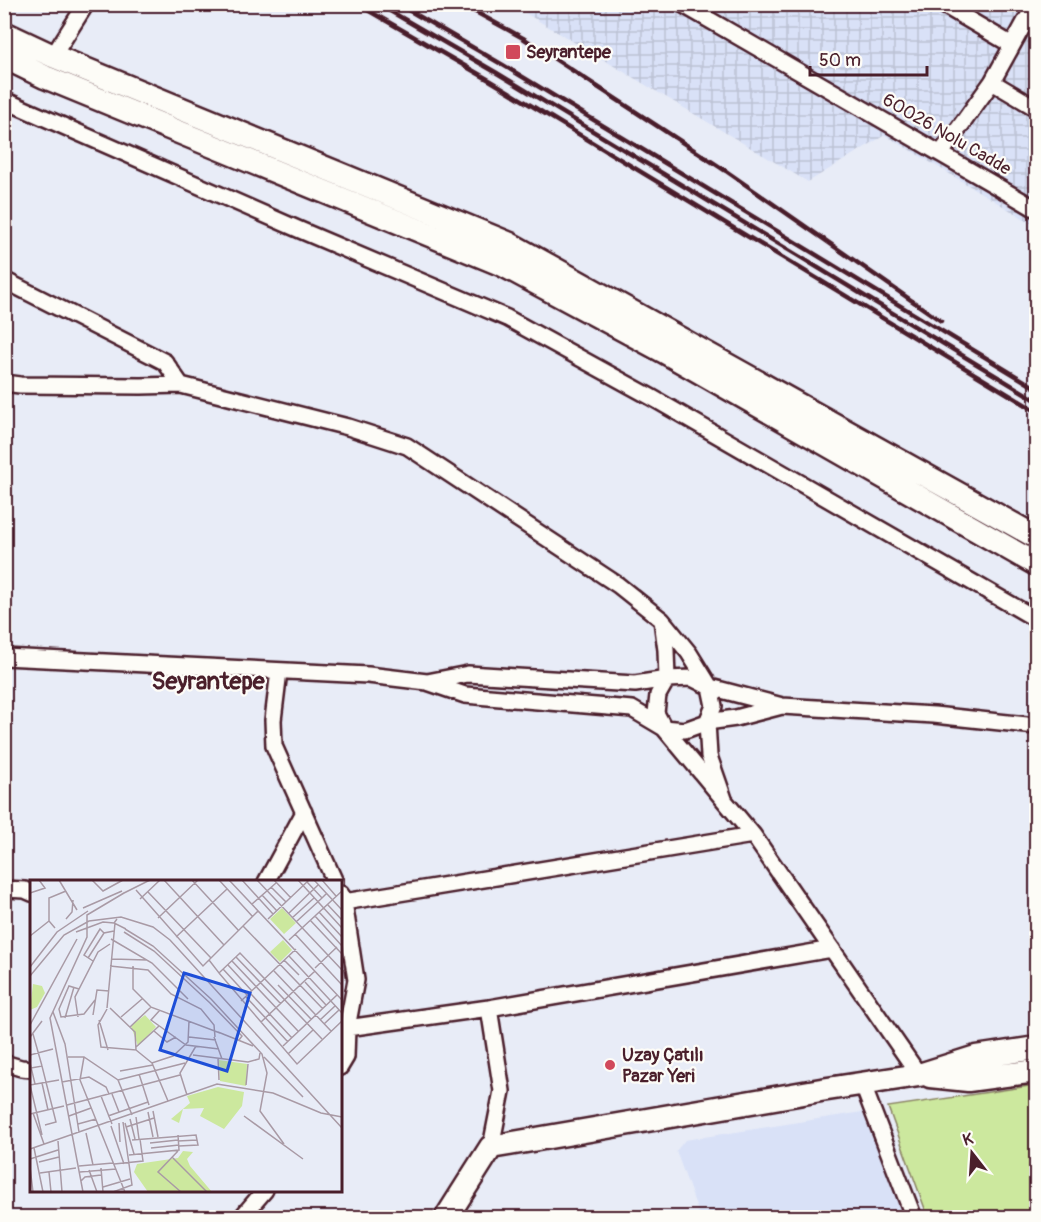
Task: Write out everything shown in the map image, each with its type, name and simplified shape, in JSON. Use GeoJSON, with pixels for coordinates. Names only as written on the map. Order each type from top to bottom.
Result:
{"type":"FeatureCollection","features":[{"type":"Feature","properties":{"kind":"street"},"geometry":{"type":"LineString","coordinates":[[53,56],[86,4]]}},
{"type":"Feature","properties":{"kind":"street","name":"60026 Nolu Cadde"},"geometry":{"type":"LineString","coordinates":[[682,4],[1036,208]]}},
{"type":"Feature","properties":{"kind":"street"},"geometry":{"type":"LineString","coordinates":[[942,4],[1012,45]]}},
{"type":"Feature","properties":{"kind":"street"},"geometry":{"type":"LineString","coordinates":[[941,153],[992,82],[1036,4]]}},
{"type":"Feature","properties":{"kind":"street"},"geometry":{"type":"LineString","coordinates":[[4,33],[53,56],[510,244],[1036,537]]}},
{"type":"Feature","properties":{"kind":"street"},"geometry":{"type":"LineString","coordinates":[[4,57],[45,77],[503,265],[663,351],[1036,564]]}},
{"type":"Feature","properties":{"kind":"street"},"geometry":{"type":"LineString","coordinates":[[992,82],[1036,108]]}},
{"type":"Feature","properties":{"kind":"street"},"geometry":{"type":"LineString","coordinates":[[4,100],[507,318],[661,403],[1036,619]]}},
{"type":"Feature","properties":{"kind":"street"},"geometry":{"type":"LineString","coordinates":[[4,280],[165,363],[182,384]]}},
{"type":"Feature","properties":{"kind":"street"},"geometry":{"type":"LineString","coordinates":[[4,383],[141,386],[182,384],[348,427],[407,446],[618,585],[662,620],[689,653],[710,687],[714,706],[707,722],[709,756],[724,799]]}},
{"type":"Feature","properties":{"kind":"street"},"geometry":{"type":"LineString","coordinates":[[662,620],[667,679],[658,696],[656,712],[664,728],[753,835],[919,1075],[968,1080],[1036,1071]]}},
{"type":"Feature","properties":{"kind":"street"},"geometry":{"type":"LineString","coordinates":[[4,657],[368,675],[427,682],[465,696],[632,709],[664,728],[685,730],[707,722],[736,718],[782,705]]}},
{"type":"Feature","properties":{"kind":"street"},"geometry":{"type":"LineString","coordinates":[[279,671],[273,720],[274,746],[334,880]]}},
{"type":"Feature","properties":{"kind":"street"},"geometry":{"type":"LineString","coordinates":[[427,682],[468,674],[635,684],[692,678],[710,687],[782,705],[934,715],[1036,726]]}},
{"type":"Feature","properties":{"kind":"street"},"geometry":{"type":"LineString","coordinates":[[267,880],[304,812]]}},
{"type":"Feature","properties":{"kind":"street"},"geometry":{"type":"LineString","coordinates":[[342,1063],[346,1056],[344,1027],[356,980],[342,898],[753,835]]}},
{"type":"Feature","properties":{"kind":"street"},"geometry":{"type":"LineString","coordinates":[[4,889],[30,892]]}},
{"type":"Feature","properties":{"kind":"street"},"geometry":{"type":"LineString","coordinates":[[344,1027],[489,1008],[832,949]]}},
{"type":"Feature","properties":{"kind":"street"},"geometry":{"type":"LineString","coordinates":[[446,1218],[491,1148],[502,1091],[489,1008]]}},
{"type":"Feature","properties":{"kind":"street"},"geometry":{"type":"LineString","coordinates":[[491,1148],[919,1075],[976,1057],[1036,1048]]}},
{"type":"Feature","properties":{"kind":"street"},"geometry":{"type":"LineString","coordinates":[[4,1063],[30,1069]]}},
{"type":"Feature","properties":{"kind":"street"},"geometry":{"type":"LineString","coordinates":[[862,1083],[914,1218]]}},
{"type":"Feature","properties":{"kind":"street"},"geometry":{"type":"LineString","coordinates":[[241,1218],[265,1192]]}},
{"type":"Feature","properties":{"kind":"shaded area"},"geometry":{"type":"Polygon","coordinates":[[[512,5],[1036,5],[1036,226],[885,135],[808,182],[512,5]]]}},
{"type":"Feature","properties":{"kind":"shaded area"},"geometry":{"type":"Polygon","coordinates":[[[862,1112],[906,1217],[700,1217],[676,1151],[685,1140],[862,1112]]]}},
{"type":"Feature","properties":{"kind":"green space"},"geometry":{"type":"Polygon","coordinates":[[[1036,1085],[1036,1217],[928,1217],[888,1107],[1036,1085]]]}},
{"type":"Feature","properties":{"kind":"railway"},"geometry":{"type":"LineString","coordinates":[[357,4],[491,81],[1036,411]]}},
{"type":"Feature","properties":{"kind":"railway"},"geometry":{"type":"LineString","coordinates":[[378,4],[497,73],[1036,400]]}},
{"type":"Feature","properties":{"kind":"railway"},"geometry":{"type":"LineString","coordinates":[[398,4],[503,65],[1036,388]]}},
{"type":"Feature","properties":{"kind":"railway"},"geometry":{"type":"LineString","coordinates":[[461,4],[523,38],[726,171],[941,321]]}},
{"type":"Feature","properties":{"kind":"place","name":"Seyrantepe"},"geometry":{"type":"Point","coordinates":[513,52]}},
{"type":"Feature","properties":{"kind":"place","name":"Uzay Çatılı Pazar Yeri"},"geometry":{"type":"Point","coordinates":[610,1065]}},
{"type":"Feature","properties":{"kind":"district","name":"Seyrantepe"},"geometry":{"type":"Point","coordinates":[208,681]}}]}
